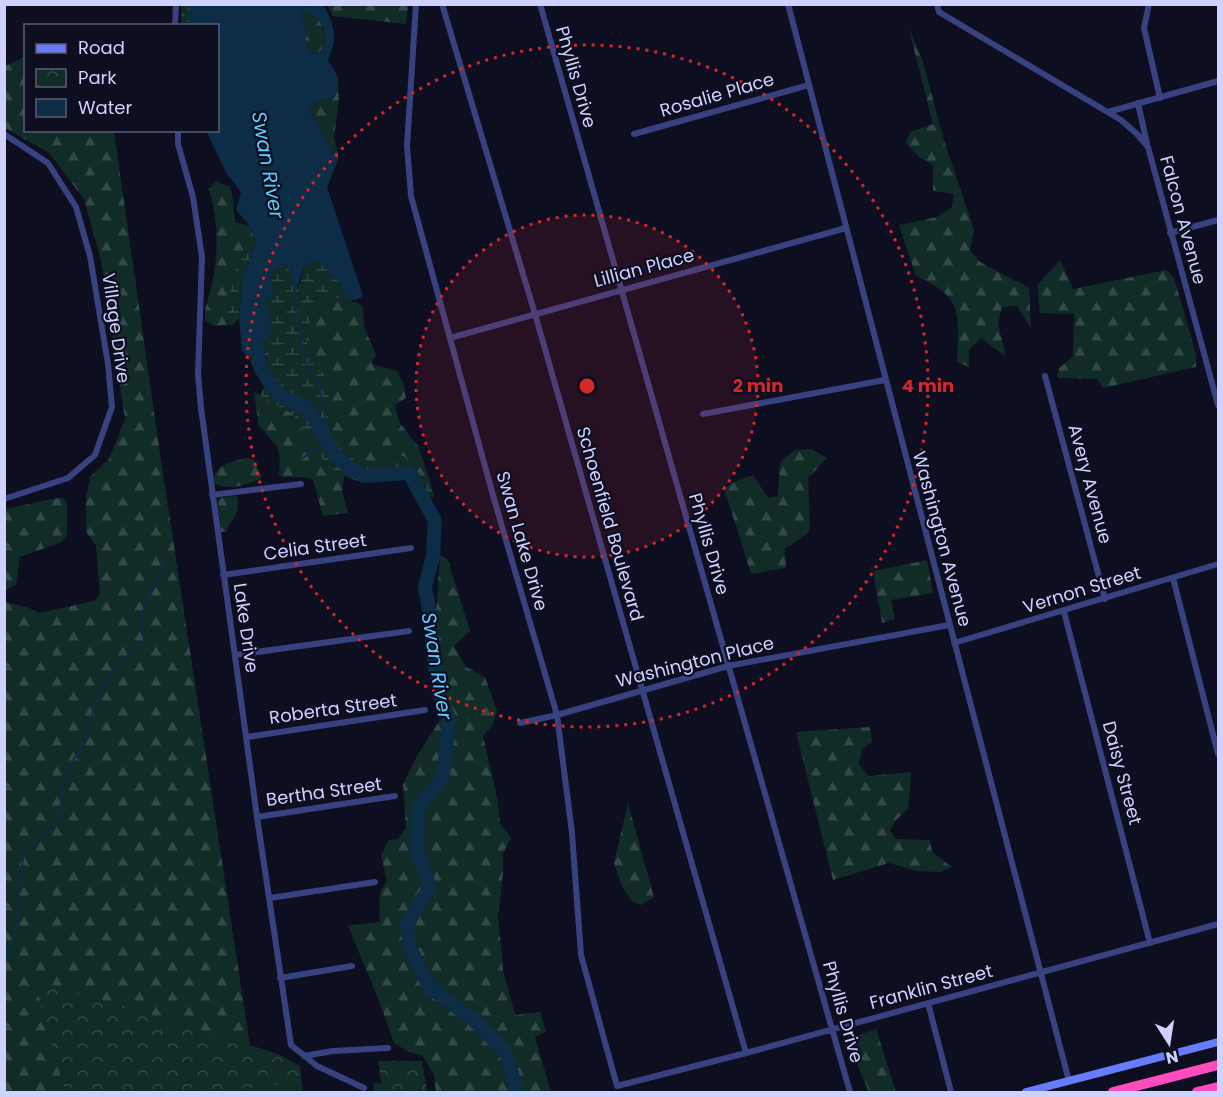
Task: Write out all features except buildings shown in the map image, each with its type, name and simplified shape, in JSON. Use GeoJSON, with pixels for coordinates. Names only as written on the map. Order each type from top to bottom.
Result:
{"type":"FeatureCollection","features":[{"type":"Feature","properties":{"kind":"highway"},"geometry":{"type":"LineString","coordinates":[[1113,1092],[1218,1065]]}},
{"type":"Feature","properties":{"kind":"highway"},"geometry":{"type":"LineString","coordinates":[[1197,1092],[1218,1087]]}},
{"type":"Feature","properties":{"kind":"main road"},"geometry":{"type":"LineString","coordinates":[[1026,1092],[1218,1042]]}},
{"type":"Feature","properties":{"kind":"street"},"geometry":{"type":"LineString","coordinates":[[175,24],[176,4]]}},
{"type":"Feature","properties":{"kind":"street","name":"Swan Lake Drive"},"geometry":{"type":"LineString","coordinates":[[416,4],[407,146],[411,196],[557,715],[572,833],[581,955],[617,1086]]}},
{"type":"Feature","properties":{"kind":"street","name":"Schoenfield Boulevard"},"geometry":{"type":"LineString","coordinates":[[442,4],[535,314],[746,1053]]}},
{"type":"Feature","properties":{"kind":"street","name":"Phyllis Drive"},"geometry":{"type":"LineString","coordinates":[[540,4],[850,1092]]}},
{"type":"Feature","properties":{"kind":"street","name":"Washington Avenue"},"geometry":{"type":"LineString","coordinates":[[788,4],[1069,1081]]}},
{"type":"Feature","properties":{"kind":"street","name":"Falcon Avenue"},"geometry":{"type":"LineString","coordinates":[[937,4],[939,12],[1108,112],[1137,134],[1148,147]]}},
{"type":"Feature","properties":{"kind":"street"},"geometry":{"type":"LineString","coordinates":[[1149,4],[1144,28],[1160,98]]}},
{"type":"Feature","properties":{"kind":"street"},"geometry":{"type":"LineString","coordinates":[[1108,112],[1218,81]]}},
{"type":"Feature","properties":{"kind":"street","name":"Rosalie Place"},"geometry":{"type":"LineString","coordinates":[[634,134],[809,85]]}},
{"type":"Feature","properties":{"kind":"street","name":"Falcon Avenue"},"geometry":{"type":"LineString","coordinates":[[1138,103],[1170,233],[1218,405]]}},
{"type":"Feature","properties":{"kind":"street","name":"Lake Drive"},"geometry":{"type":"LineString","coordinates":[[178,132],[178,144],[193,197],[202,257],[198,374],[212,495],[291,1044],[316,1066],[364,1088]]}},
{"type":"Feature","properties":{"kind":"street","name":"Village Drive"},"geometry":{"type":"LineString","coordinates":[[4,134],[48,163],[76,207],[90,256],[108,364],[112,407],[95,455],[68,478],[4,499]]}},
{"type":"Feature","properties":{"kind":"street"},"geometry":{"type":"LineString","coordinates":[[1170,233],[1218,220]]}},
{"type":"Feature","properties":{"kind":"street","name":"Lillian Place"},"geometry":{"type":"LineString","coordinates":[[450,338],[846,228]]}},
{"type":"Feature","properties":{"kind":"street","name":"Avery Avenue"},"geometry":{"type":"LineString","coordinates":[[1045,376],[1105,599]]}},
{"type":"Feature","properties":{"kind":"street"},"geometry":{"type":"LineString","coordinates":[[703,414],[885,380]]}},
{"type":"Feature","properties":{"kind":"street"},"geometry":{"type":"LineString","coordinates":[[212,495],[301,484]]}},
{"type":"Feature","properties":{"kind":"street","name":"Celia Street"},"geometry":{"type":"LineString","coordinates":[[224,575],[411,548]]}},
{"type":"Feature","properties":{"kind":"street","name":"Vernon Street"},"geometry":{"type":"LineString","coordinates":[[954,643],[1064,612],[1218,564]]}},
{"type":"Feature","properties":{"kind":"street"},"geometry":{"type":"LineString","coordinates":[[1173,578],[1218,754]]}},
{"type":"Feature","properties":{"kind":"street","name":"Daisy Street"},"geometry":{"type":"LineString","coordinates":[[1064,612],[1150,943]]}},
{"type":"Feature","properties":{"kind":"street","name":"Washington Place"},"geometry":{"type":"LineString","coordinates":[[520,723],[557,715],[728,666],[949,625]]}},
{"type":"Feature","properties":{"kind":"street"},"geometry":{"type":"LineString","coordinates":[[235,655],[409,631]]}},
{"type":"Feature","properties":{"kind":"street","name":"Roberta Street"},"geometry":{"type":"LineString","coordinates":[[247,737],[425,710]]}},
{"type":"Feature","properties":{"kind":"street","name":"Bertha Street"},"geometry":{"type":"LineString","coordinates":[[257,817],[395,796]]}},
{"type":"Feature","properties":{"kind":"street"},"geometry":{"type":"LineString","coordinates":[[270,898],[375,882]]}},
{"type":"Feature","properties":{"kind":"street","name":"Franklin Street"},"geometry":{"type":"LineString","coordinates":[[617,1086],[1218,924]]}},
{"type":"Feature","properties":{"kind":"street"},"geometry":{"type":"LineString","coordinates":[[280,978],[352,966]]}},
{"type":"Feature","properties":{"kind":"street"},"geometry":{"type":"LineString","coordinates":[[928,1003],[951,1092]]}},
{"type":"Feature","properties":{"kind":"street"},"geometry":{"type":"LineString","coordinates":[[304,1056],[333,1051],[388,1048]]}},
{"type":"Feature","properties":{"kind":"green space"},"geometry":{"type":"Polygon","coordinates":[[[181,5],[189,5],[189,24],[181,24],[181,5]]]}},
{"type":"Feature","properties":{"kind":"green space"},"geometry":{"type":"Polygon","coordinates":[[[327,5],[408,5],[406,24],[333,16],[327,5]]]}},
{"type":"Feature","properties":{"kind":"green space"},"geometry":{"type":"Polygon","coordinates":[[[305,10],[319,20],[325,34],[325,46],[319,52],[311,54],[305,42],[307,31],[301,14],[305,10]]]}},
{"type":"Feature","properties":{"kind":"green space"},"geometry":{"type":"Polygon","coordinates":[[[908,26],[922,59],[944,140],[974,230],[970,250],[980,262],[1029,288],[1031,328],[1017,306],[1002,307],[998,324],[1006,357],[981,338],[969,350],[969,367],[957,362],[957,319],[951,300],[932,284],[916,276],[899,225],[937,217],[952,207],[954,194],[933,191],[933,165],[919,157],[906,143],[910,132],[933,124],[908,26]]]}},
{"type":"Feature","properties":{"kind":"green space"},"geometry":{"type":"Polygon","coordinates":[[[24,57],[24,132],[114,132],[159,447],[250,1046],[83,1092],[5,1092],[5,602],[27,607],[39,613],[94,601],[100,594],[96,546],[86,532],[86,499],[90,477],[109,459],[125,419],[101,260],[84,199],[49,153],[5,128],[5,66],[24,57]]]}},
{"type":"Feature","properties":{"kind":"green space"},"geometry":{"type":"Polygon","coordinates":[[[338,90],[339,100],[334,138],[338,160],[308,109],[319,100],[331,99],[338,90]]]}},
{"type":"Feature","properties":{"kind":"green space"},"geometry":{"type":"Polygon","coordinates":[[[216,181],[230,187],[235,222],[250,226],[256,243],[247,250],[236,269],[226,325],[214,326],[205,320],[205,315],[216,248],[216,224],[209,189],[216,181]]]}},
{"type":"Feature","properties":{"kind":"green space"},"geometry":{"type":"Polygon","coordinates":[[[256,243],[242,280],[239,318],[232,325],[226,325],[236,269],[247,250],[256,243]]]}},
{"type":"Feature","properties":{"kind":"green space"},"geometry":{"type":"Polygon","coordinates":[[[1060,260],[1073,289],[1166,270],[1174,278],[1196,354],[1196,367],[1103,388],[1097,379],[1057,378],[1059,368],[1073,357],[1074,314],[1040,313],[1037,285],[1060,260]]]}},
{"type":"Feature","properties":{"kind":"green space"},"geometry":{"type":"Polygon","coordinates":[[[318,261],[336,278],[348,297],[358,299],[349,302],[331,296],[314,298],[306,348],[323,372],[332,402],[331,433],[345,453],[365,467],[403,456],[411,461],[422,479],[429,478],[434,497],[424,498],[413,479],[407,476],[382,478],[371,482],[358,481],[344,476],[328,466],[309,443],[294,415],[260,395],[264,388],[249,359],[266,299],[274,296],[271,276],[281,264],[286,265],[291,272],[294,294],[305,265],[318,261]]]}},
{"type":"Feature","properties":{"kind":"green space"},"geometry":{"type":"Polygon","coordinates":[[[331,296],[357,302],[363,307],[364,327],[376,355],[372,364],[397,371],[404,384],[406,398],[395,405],[399,422],[418,446],[429,478],[422,479],[411,461],[403,456],[365,467],[345,453],[330,433],[332,402],[305,348],[314,298],[331,296]]]}},
{"type":"Feature","properties":{"kind":"green space"},"geometry":{"type":"Polygon","coordinates":[[[254,392],[294,415],[309,443],[328,466],[344,476],[342,492],[348,513],[323,516],[313,480],[279,475],[280,460],[277,446],[259,426],[254,392]]]}},
{"type":"Feature","properties":{"kind":"green space"},"geometry":{"type":"Polygon","coordinates":[[[811,449],[827,458],[808,478],[810,526],[808,533],[785,549],[786,568],[751,574],[724,488],[753,475],[768,498],[778,496],[780,462],[795,450],[811,449]]]}},
{"type":"Feature","properties":{"kind":"green space"},"geometry":{"type":"Polygon","coordinates":[[[248,458],[255,460],[262,478],[232,487],[214,483],[217,472],[225,464],[248,458]]]}},
{"type":"Feature","properties":{"kind":"green space"},"geometry":{"type":"Polygon","coordinates":[[[237,496],[235,516],[228,525],[227,532],[221,532],[218,502],[220,498],[237,496]]]}},
{"type":"Feature","properties":{"kind":"green space"},"geometry":{"type":"Polygon","coordinates":[[[63,497],[67,504],[67,535],[62,542],[20,557],[16,585],[5,591],[5,509],[63,497]]]}},
{"type":"Feature","properties":{"kind":"green space"},"geometry":{"type":"Polygon","coordinates":[[[440,554],[448,560],[470,631],[454,646],[466,667],[485,677],[497,712],[492,726],[483,736],[498,802],[500,824],[511,838],[503,853],[498,915],[503,970],[515,1015],[540,1012],[546,1032],[535,1037],[551,1092],[436,1092],[434,1075],[423,1056],[409,1052],[394,1043],[348,926],[380,922],[380,896],[387,882],[381,854],[389,840],[398,839],[406,828],[403,784],[417,756],[442,717],[436,615],[440,554]]]}},
{"type":"Feature","properties":{"kind":"green space"},"geometry":{"type":"Polygon","coordinates":[[[927,560],[933,593],[891,600],[895,619],[882,623],[873,571],[927,560]]]}},
{"type":"Feature","properties":{"kind":"green space"},"geometry":{"type":"Polygon","coordinates":[[[870,727],[872,742],[862,749],[859,765],[869,776],[911,772],[908,809],[896,820],[890,831],[896,839],[930,840],[932,852],[952,867],[940,872],[917,871],[889,863],[833,880],[796,732],[870,727]]]}},
{"type":"Feature","properties":{"kind":"green space"},"geometry":{"type":"Polygon","coordinates":[[[628,803],[654,897],[641,905],[632,901],[622,887],[614,863],[628,803]]]}},
{"type":"Feature","properties":{"kind":"green space"},"geometry":{"type":"Polygon","coordinates":[[[34,979],[278,1054],[300,1066],[303,1092],[65,1092],[34,979]]]}},
{"type":"Feature","properties":{"kind":"green space"},"geometry":{"type":"Polygon","coordinates":[[[876,1029],[896,1092],[869,1092],[858,1064],[855,1049],[859,1035],[876,1029]]]}},
{"type":"Feature","properties":{"kind":"green space"},"geometry":{"type":"Polygon","coordinates":[[[378,1061],[422,1061],[427,1092],[374,1092],[373,1082],[381,1084],[378,1061]]]}},
{"type":"Feature","properties":{"kind":"green space"},"geometry":{"type":"Polygon","coordinates":[[[282,1084],[288,1092],[217,1092],[282,1084]]]}},
{"type":"Feature","properties":{"kind":"water"},"geometry":{"type":"Polygon","coordinates":[[[189,5],[323,5],[334,32],[333,46],[328,60],[338,77],[338,90],[331,99],[319,100],[308,109],[338,160],[327,187],[363,296],[358,299],[348,298],[336,278],[318,261],[305,265],[294,296],[291,272],[286,265],[281,264],[271,276],[274,296],[266,299],[272,336],[255,343],[249,360],[242,350],[239,318],[242,280],[256,243],[250,226],[236,210],[241,192],[227,174],[206,132],[219,132],[219,24],[189,24],[189,5]],[[305,10],[301,14],[307,31],[305,42],[312,54],[319,52],[325,46],[323,29],[319,20],[305,10]]]}},
{"type":"Feature","properties":{"kind":"waterway"},"geometry":{"type":"LineString","coordinates":[[294,295],[302,339],[301,353],[319,385],[329,435],[328,442],[296,462]]}},
{"type":"Feature","properties":{"kind":"waterway","name":"Swan River"},"geometry":{"type":"LineString","coordinates":[[254,324],[255,343],[261,369],[279,395],[308,408],[334,452],[347,466],[364,476],[409,473],[435,521],[433,556],[425,587],[434,663],[440,695],[449,719],[443,777],[418,808],[417,850],[430,887],[407,923],[410,948],[430,988],[472,1018],[506,1053],[517,1092]]}},
{"type":"Feature","properties":{"kind":"waterway"},"geometry":{"type":"LineString","coordinates":[[4,958],[8,956],[18,919],[19,885],[24,853],[61,815],[61,791],[69,766],[84,745],[98,694],[118,664],[144,642],[142,614],[164,563]]}}]}
